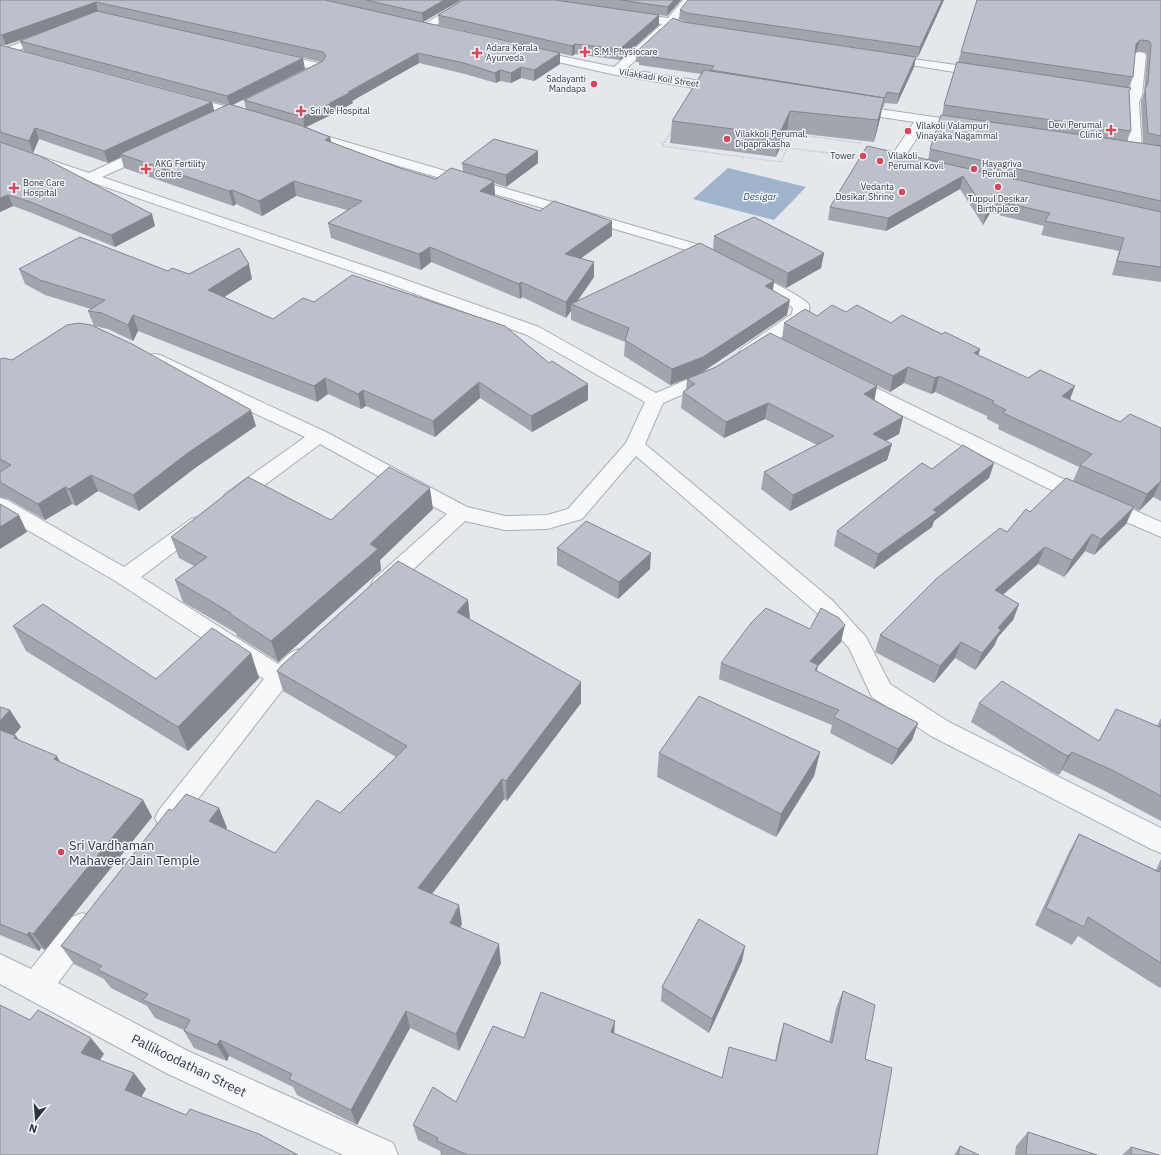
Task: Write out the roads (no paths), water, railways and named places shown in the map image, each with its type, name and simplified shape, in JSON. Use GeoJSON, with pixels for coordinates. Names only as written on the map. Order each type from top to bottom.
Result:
{"type":"FeatureCollection","features":[{"type":"Feature","properties":{"kind":"street"},"geometry":{"type":"LineString","coordinates":[[424,28],[472,0]]}},
{"type":"Feature","properties":{"kind":"street"},"geometry":{"type":"LineString","coordinates":[[616,71],[654,40],[672,22],[689,0]]}},
{"type":"Feature","properties":{"kind":"street"},"geometry":{"type":"LineString","coordinates":[[619,15],[672,22],[683,27],[712,31]]}},
{"type":"Feature","properties":{"kind":"street"},"geometry":{"type":"LineString","coordinates":[[409,25],[440,32]]}},
{"type":"Feature","properties":{"kind":"street"},"geometry":{"type":"LineString","coordinates":[[4,50],[57,32]]}},
{"type":"Feature","properties":{"kind":"street"},"geometry":{"type":"LineString","coordinates":[[4,50],[30,57]]}},
{"type":"Feature","properties":{"kind":"street","name":"Vilakkadi Koil Street"},"geometry":{"type":"LineString","coordinates":[[517,50],[616,71],[734,90]]}},
{"type":"Feature","properties":{"kind":"street"},"geometry":{"type":"LineString","coordinates":[[267,55],[320,67],[306,74]]}},
{"type":"Feature","properties":{"kind":"street"},"geometry":{"type":"LineString","coordinates":[[1140,55],[1136,95],[1132,102],[1131,150],[1148,152]]}},
{"type":"Feature","properties":{"kind":"street"},"geometry":{"type":"LineString","coordinates":[[870,56],[995,74]]}},
{"type":"Feature","properties":{"kind":"street"},"geometry":{"type":"LineString","coordinates":[[1089,88],[1136,95]]}},
{"type":"Feature","properties":{"kind":"street"},"geometry":{"type":"LineString","coordinates":[[169,95],[261,121]]}},
{"type":"Feature","properties":{"kind":"street"},"geometry":{"type":"LineString","coordinates":[[209,122],[244,105]]}},
{"type":"Feature","properties":{"kind":"street"},"geometry":{"type":"LineString","coordinates":[[844,107],[977,128]]}},
{"type":"Feature","properties":{"kind":"street"},"geometry":{"type":"LineString","coordinates":[[922,120],[896,160],[934,169]]}},
{"type":"Feature","properties":{"kind":"street"},"geometry":{"type":"LineString","coordinates":[[136,350],[319,436],[461,514],[505,523],[547,522],[575,514],[635,445],[655,400],[708,378],[731,364],[774,344],[800,316],[801,306],[788,297],[691,247],[291,130]]}},
{"type":"Feature","properties":{"kind":"street"},"geometry":{"type":"LineString","coordinates":[[89,178],[160,145]]}},
{"type":"Feature","properties":{"kind":"street"},"geometry":{"type":"LineString","coordinates":[[0,147],[389,279],[533,331],[655,400]]}},
{"type":"Feature","properties":{"kind":"street"},"geometry":{"type":"LineString","coordinates":[[831,372],[1052,482],[1161,530]]}},
{"type":"Feature","properties":{"kind":"street"},"geometry":{"type":"LineString","coordinates":[[125,577],[319,436]]}},
{"type":"Feature","properties":{"kind":"street"},"geometry":{"type":"LineString","coordinates":[[635,445],[824,606],[858,643],[881,690],[940,729],[1161,841]]}},
{"type":"Feature","properties":{"kind":"street"},"geometry":{"type":"LineString","coordinates":[[0,505],[125,577],[279,677]]}},
{"type":"Feature","properties":{"kind":"street"},"geometry":{"type":"LineString","coordinates":[[367,598],[461,514]]}},
{"type":"Feature","properties":{"kind":"street"},"geometry":{"type":"LineString","coordinates":[[153,838],[279,677],[320,640]]}},
{"type":"Feature","properties":{"kind":"street"},"geometry":{"type":"LineString","coordinates":[[36,987],[94,912]]}},
{"type":"Feature","properties":{"kind":"street","name":"Pallikoodathan Street"},"geometry":{"type":"LineString","coordinates":[[0,968],[179,1063],[381,1155]]}},
{"type":"Feature","properties":{"kind":"water","name":"Desigar"},"geometry":{"type":"Polygon","coordinates":[[[728,168],[806,187],[774,220],[693,199],[728,168]]]}},
{"type":"Feature","properties":{"kind":"place","name":"S.M. Physiocare"},"geometry":{"type":"Point","coordinates":[585,52]}},
{"type":"Feature","properties":{"kind":"place","name":"Adara Kerala Ayurveda"},"geometry":{"type":"Point","coordinates":[477,53]}},
{"type":"Feature","properties":{"kind":"place","name":"Sadayanti Mandapa"},"geometry":{"type":"Point","coordinates":[594,84]}},
{"type":"Feature","properties":{"kind":"place","name":"Sri Ne Hospital"},"geometry":{"type":"Point","coordinates":[301,111]}},
{"type":"Feature","properties":{"kind":"place","name":"Devi Perumal Clinic"},"geometry":{"type":"Point","coordinates":[1111,130]}},
{"type":"Feature","properties":{"kind":"place","name":"Vilakoli Valampuri Vinayaka Nagammal"},"geometry":{"type":"Point","coordinates":[908,131]}},
{"type":"Feature","properties":{"kind":"place","name":"Vilakkoli Perumal, Dipaprakasha"},"geometry":{"type":"Point","coordinates":[727,139]}},
{"type":"Feature","properties":{"kind":"place","name":"Tower"},"geometry":{"type":"Point","coordinates":[863,156]}},
{"type":"Feature","properties":{"kind":"place","name":"Vilakoli Perumal Kovil"},"geometry":{"type":"Point","coordinates":[880,161]}},
{"type":"Feature","properties":{"kind":"place","name":"AKG Fertility Centre"},"geometry":{"type":"Point","coordinates":[146,169]}},
{"type":"Feature","properties":{"kind":"place","name":"Hayagriva Perumal"},"geometry":{"type":"Point","coordinates":[974,169]}},
{"type":"Feature","properties":{"kind":"place","name":"Tuppul Desikar Birthplace"},"geometry":{"type":"Point","coordinates":[998,187]}},
{"type":"Feature","properties":{"kind":"place","name":"Bone Care Hospital"},"geometry":{"type":"Point","coordinates":[14,188]}},
{"type":"Feature","properties":{"kind":"place","name":"Vedanta Desikar Shrine"},"geometry":{"type":"Point","coordinates":[902,192]}},
{"type":"Feature","properties":{"kind":"place","name":"Sri Vardhaman Mahaveer Jain Temple"},"geometry":{"type":"Point","coordinates":[61,852]}}]}
